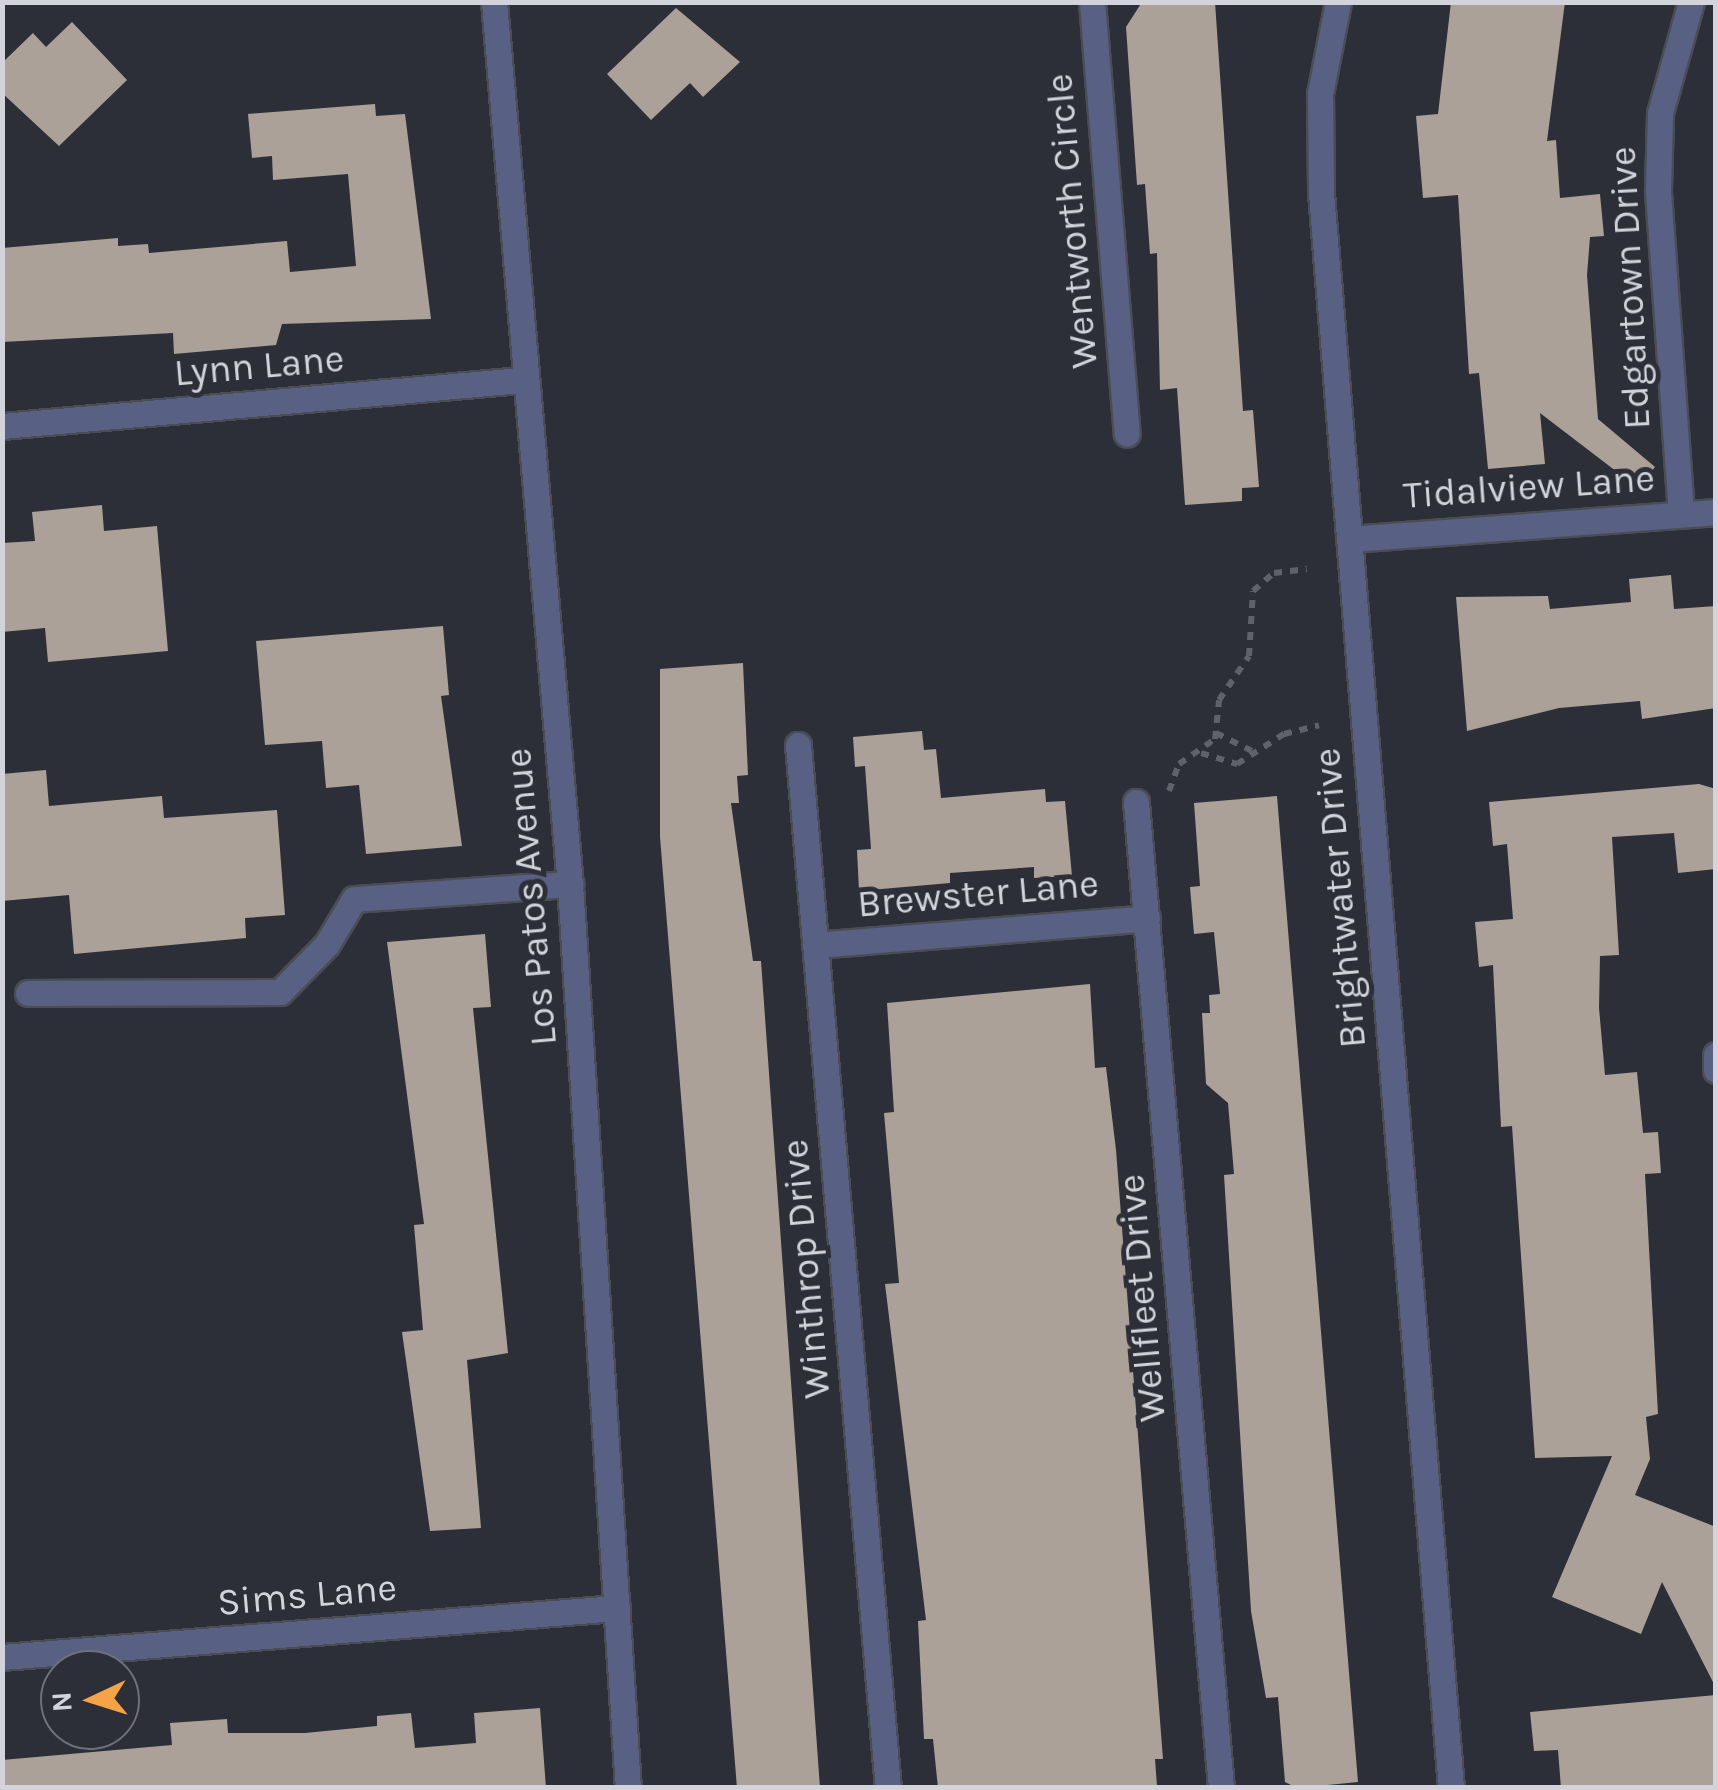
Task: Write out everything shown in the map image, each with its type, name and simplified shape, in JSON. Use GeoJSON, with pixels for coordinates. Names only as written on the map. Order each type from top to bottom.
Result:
{"type":"FeatureCollection","features":[{"type":"Feature","properties":{"kind":"street","name":"Los Patos Avenue"},"geometry":{"type":"LineString","coordinates":[[494,2],[522,380],[570,884],[628,1788]]}},
{"type":"Feature","properties":{"kind":"street","name":"Wentworth Circle"},"geometry":{"type":"LineString","coordinates":[[1092,2],[1126,434]]}},
{"type":"Feature","properties":{"kind":"street","name":"Brightwater Drive"},"geometry":{"type":"LineString","coordinates":[[1338,2],[1319,136],[1451,1788]]}},
{"type":"Feature","properties":{"kind":"street","name":"Edgartown Drive"},"geometry":{"type":"LineString","coordinates":[[1681,514],[1658,190],[1660,113],[1692,2]]}},
{"type":"Feature","properties":{"kind":"street","name":"Lynn Lane"},"geometry":{"type":"LineString","coordinates":[[2,426],[522,380]]}},
{"type":"Feature","properties":{"kind":"street","name":"Tidalview Lane"},"geometry":{"type":"LineString","coordinates":[[1349,539],[1716,512]]}},
{"type":"Feature","properties":{"kind":"street","name":"Winthrop Drive"},"geometry":{"type":"LineString","coordinates":[[798,745],[888,1788]]}},
{"type":"Feature","properties":{"kind":"street","name":"Wellfleet Drive"},"geometry":{"type":"LineString","coordinates":[[1136,802],[1221,1788]]}},
{"type":"Feature","properties":{"kind":"street"},"geometry":{"type":"LineString","coordinates":[[28,993],[280,992],[328,944],[354,899],[570,884]]}},
{"type":"Feature","properties":{"kind":"street","name":"Brewster Lane"},"geometry":{"type":"LineString","coordinates":[[815,945],[1147,918]]}},
{"type":"Feature","properties":{"kind":"street"},"geometry":{"type":"LineString","coordinates":[[1716,1055],[1716,1070]]}},
{"type":"Feature","properties":{"kind":"street","name":"Sims Lane"},"geometry":{"type":"LineString","coordinates":[[2,1657],[617,1608]]}},
{"type":"Feature","properties":{"kind":"path"},"geometry":{"type":"LineString","coordinates":[[1169,791],[1178,764],[1202,753],[1216,733],[1219,700],[1250,650],[1254,591],[1274,573],[1306,570]]}},
{"type":"Feature","properties":{"kind":"path"},"geometry":{"type":"LineString","coordinates":[[1202,753],[1227,764],[1320,725]]}},
{"type":"Feature","properties":{"kind":"path"},"geometry":{"type":"LineString","coordinates":[[1216,733],[1257,754]]}},
{"type":"Feature","properties":{"kind":"building"},"geometry":{"type":"Polygon","coordinates":[[[1142,2],[1215,2],[1243,411],[1253,410],[1259,487],[1242,488],[1242,501],[1185,505],[1177,388],[1160,390],[1157,253],[1150,254],[1145,184],[1137,185],[1126,27],[1142,2]]]}},
{"type":"Feature","properties":{"kind":"building"},"geometry":{"type":"Polygon","coordinates":[[[1451,2],[1565,2],[1547,141],[1556,140],[1560,198],[1600,194],[1604,236],[1590,237],[1587,275],[1598,419],[1655,467],[1638,488],[1540,413],[1545,464],[1488,469],[1479,373],[1469,374],[1458,195],[1423,198],[1416,116],[1438,114],[1451,2]]]}},
{"type":"Feature","properties":{"kind":"building"},"geometry":{"type":"Polygon","coordinates":[[[676,8],[740,62],[703,97],[690,83],[651,120],[607,74],[676,8]]]}},
{"type":"Feature","properties":{"kind":"building"},"geometry":{"type":"Polygon","coordinates":[[[72,22],[127,80],[59,146],[2,93],[2,63],[33,33],[46,47],[72,22]]]}},
{"type":"Feature","properties":{"kind":"building"},"geometry":{"type":"Polygon","coordinates":[[[375,104],[376,116],[405,114],[431,319],[282,324],[276,345],[174,354],[173,333],[2,342],[2,248],[118,238],[118,246],[148,244],[149,253],[287,241],[290,272],[356,266],[348,174],[273,180],[272,156],[252,158],[248,114],[375,104]]]}},
{"type":"Feature","properties":{"kind":"building"},"geometry":{"type":"Polygon","coordinates":[[[102,505],[104,531],[157,526],[168,651],[48,662],[45,628],[2,632],[2,543],[35,541],[32,512],[102,505]]]}},
{"type":"Feature","properties":{"kind":"building"},"geometry":{"type":"Polygon","coordinates":[[[1671,575],[1674,609],[1716,606],[1716,708],[1642,719],[1640,701],[1559,708],[1467,731],[1456,597],[1548,596],[1550,609],[1631,602],[1629,579],[1671,575]]]}},
{"type":"Feature","properties":{"kind":"building"},"geometry":{"type":"Polygon","coordinates":[[[443,626],[449,695],[441,696],[462,846],[366,854],[359,785],[326,788],[322,741],[265,745],[256,641],[443,626]]]}},
{"type":"Feature","properties":{"kind":"building"},"geometry":{"type":"Polygon","coordinates":[[[743,663],[748,775],[737,776],[739,803],[731,803],[753,961],[761,961],[820,1788],[737,1788],[660,837],[660,669],[743,663]]]}},
{"type":"Feature","properties":{"kind":"building"},"geometry":{"type":"Polygon","coordinates":[[[922,731],[924,750],[936,749],[941,798],[1045,789],[1046,802],[1065,801],[1072,876],[1034,878],[1034,867],[950,873],[950,883],[859,891],[857,850],[871,849],[865,766],[855,767],[853,737],[922,731]]]}},
{"type":"Feature","properties":{"kind":"building"},"geometry":{"type":"Polygon","coordinates":[[[46,770],[49,806],[162,796],[164,818],[277,810],[285,915],[245,918],[246,938],[74,954],[69,895],[2,901],[2,774],[46,770]]]}},
{"type":"Feature","properties":{"kind":"building"},"geometry":{"type":"Polygon","coordinates":[[[1699,784],[1716,789],[1716,869],[1678,873],[1674,833],[1612,837],[1619,955],[1600,956],[1599,1008],[1605,1075],[1637,1072],[1643,1133],[1658,1132],[1661,1173],[1645,1174],[1658,1414],[1646,1417],[1650,1459],[1635,1495],[1716,1527],[1716,1688],[1662,1582],[1641,1634],[1552,1597],[1612,1456],[1535,1458],[1512,1126],[1501,1127],[1493,965],[1479,967],[1475,922],[1513,919],[1507,844],[1493,846],[1489,802],[1699,784]]]}},
{"type":"Feature","properties":{"kind":"building"},"geometry":{"type":"Polygon","coordinates":[[[1277,796],[1358,1782],[1297,1788],[1285,1782],[1278,1697],[1266,1698],[1251,1611],[1224,1175],[1234,1174],[1228,1103],[1206,1084],[1202,1013],[1210,1013],[1209,995],[1220,994],[1214,932],[1194,934],[1190,887],[1200,886],[1194,803],[1277,796]]]}},
{"type":"Feature","properties":{"kind":"building"},"geometry":{"type":"Polygon","coordinates":[[[485,934],[491,1007],[473,1008],[508,1353],[467,1360],[481,1528],[430,1531],[402,1332],[423,1330],[414,1225],[424,1224],[387,942],[485,934]]]}},
{"type":"Feature","properties":{"kind":"building"},"geometry":{"type":"Polygon","coordinates":[[[1090,984],[1095,1068],[1106,1067],[1116,1150],[1163,1759],[1155,1759],[1157,1786],[938,1788],[933,1739],[924,1739],[918,1621],[926,1620],[885,1284],[899,1283],[884,1113],[894,1112],[887,1003],[1090,984]]]}},
{"type":"Feature","properties":{"kind":"building"},"geometry":{"type":"Polygon","coordinates":[[[1716,1695],[1716,1788],[1561,1788],[1558,1750],[1534,1751],[1530,1712],[1716,1695]]]}},
{"type":"Feature","properties":{"kind":"building"},"geometry":{"type":"Polygon","coordinates":[[[540,1708],[546,1788],[2,1788],[2,1760],[172,1745],[170,1723],[227,1719],[228,1733],[305,1733],[377,1726],[377,1716],[411,1713],[415,1748],[476,1743],[474,1713],[540,1708]]]}}]}
